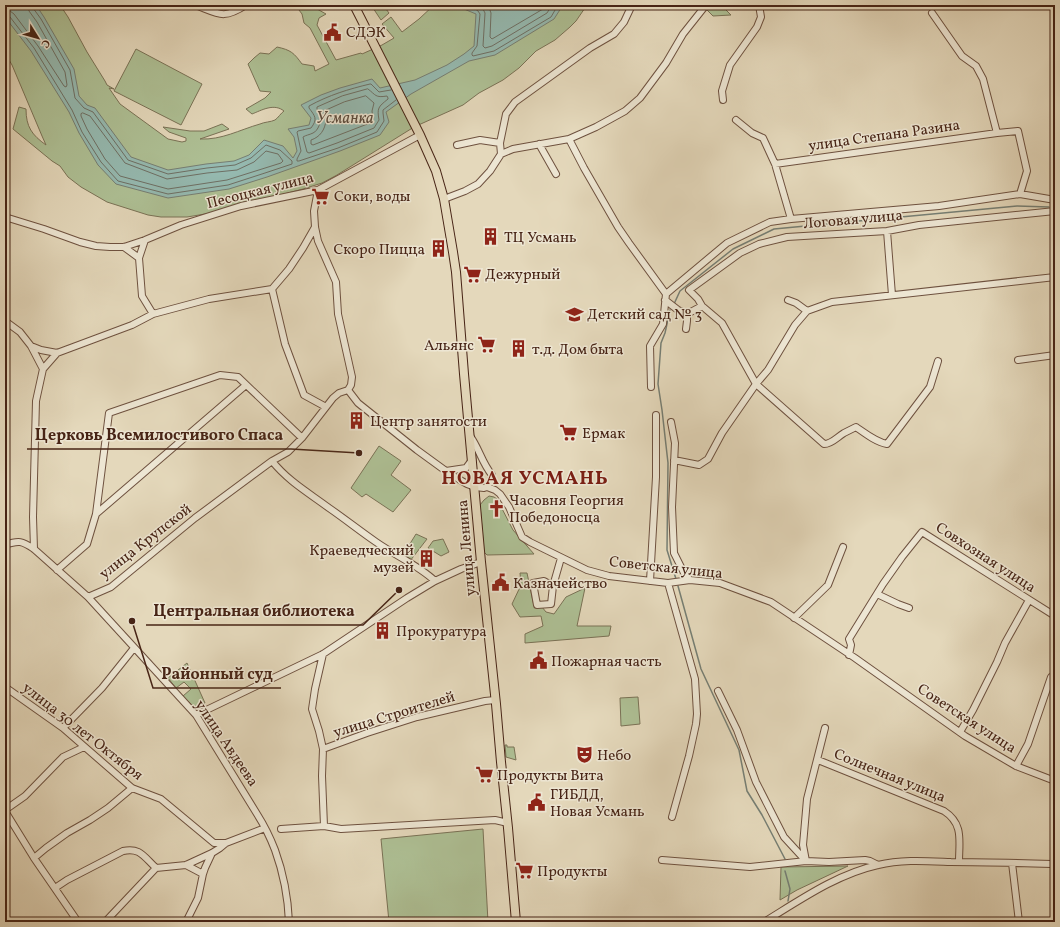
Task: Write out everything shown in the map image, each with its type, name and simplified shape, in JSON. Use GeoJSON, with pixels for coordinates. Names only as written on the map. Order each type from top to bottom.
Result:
{"type":"FeatureCollection","features":[{"type":"Feature","properties":{"kind":"main road","name":"улица Ленина"},"geometry":{"type":"LineString","coordinates":[[354,5],[436,171],[444,199],[454,252],[481,562],[508,823],[516,922]]}},
{"type":"Feature","properties":{"kind":"street"},"geometry":{"type":"LineString","coordinates":[[195,5],[220,15],[228,15],[246,5]]}},
{"type":"Feature","properties":{"kind":"street"},"geometry":{"type":"LineString","coordinates":[[501,154],[500,143],[506,114],[515,102],[590,48],[614,34],[624,22],[632,5]]}},
{"type":"Feature","properties":{"kind":"street"},"geometry":{"type":"LineString","coordinates":[[444,199],[465,192],[478,184],[490,171],[501,154],[513,149],[569,139],[596,127],[625,111],[640,98],[666,63],[683,34],[706,5]]}},
{"type":"Feature","properties":{"kind":"street"},"geometry":{"type":"LineString","coordinates":[[723,100],[722,91],[730,64],[756,27],[761,16],[759,5]]}},
{"type":"Feature","properties":{"kind":"street"},"geometry":{"type":"LineString","coordinates":[[932,13],[962,56],[976,66],[983,79],[997,132]]}},
{"type":"Feature","properties":{"kind":"street"},"geometry":{"type":"LineString","coordinates":[[736,120],[752,133],[763,138],[775,164],[791,219]]}},
{"type":"Feature","properties":{"kind":"street","name":"улица Степана Разина"},"geometry":{"type":"LineString","coordinates":[[775,164],[997,132],[1018,131],[1027,171],[1020,194]]}},
{"type":"Feature","properties":{"kind":"street","name":"Песоцкая улица"},"geometry":{"type":"LineString","coordinates":[[5,217],[80,242],[96,246],[124,247],[145,240],[181,224],[241,206],[319,189],[418,132]]}},
{"type":"Feature","properties":{"kind":"street"},"geometry":{"type":"LineString","coordinates":[[569,139],[622,233],[665,297],[678,310],[687,314]]}},
{"type":"Feature","properties":{"kind":"street"},"geometry":{"type":"LineString","coordinates":[[457,145],[480,140],[500,143]]}},
{"type":"Feature","properties":{"kind":"street"},"geometry":{"type":"LineString","coordinates":[[539,144],[556,174]]}},
{"type":"Feature","properties":{"kind":"street"},"geometry":{"type":"LineString","coordinates":[[319,189],[314,211],[315,227],[318,241],[336,282],[338,314],[352,377],[348,390],[358,403],[417,450],[467,484],[484,488],[487,487],[491,481],[492,475],[470,435]]}},
{"type":"Feature","properties":{"kind":"street"},"geometry":{"type":"LineString","coordinates":[[651,387],[650,346],[663,324],[665,297],[728,243],[770,222],[939,206],[1020,194],[1055,200]]}},
{"type":"Feature","properties":{"kind":"street","name":"Логовая улица"},"geometry":{"type":"LineString","coordinates":[[938,361],[930,387],[887,444],[868,436],[856,427],[844,433],[832,442],[824,444],[756,384],[722,323],[702,306],[698,299],[689,290],[740,253],[759,244],[787,237],[887,231],[919,225],[1055,211]]}},
{"type":"Feature","properties":{"kind":"street"},"geometry":{"type":"LineString","coordinates":[[34,549],[33,509],[36,401],[43,369],[57,353],[132,325],[153,314],[209,300],[272,289],[289,269],[315,227]]}},
{"type":"Feature","properties":{"kind":"street"},"geometry":{"type":"LineString","coordinates":[[887,231],[892,295]]}},
{"type":"Feature","properties":{"kind":"street"},"geometry":{"type":"LineString","coordinates":[[145,240],[139,258],[142,296],[153,314]]}},
{"type":"Feature","properties":{"kind":"street"},"geometry":{"type":"LineString","coordinates":[[124,247],[139,258]]}},
{"type":"Feature","properties":{"kind":"street"},"geometry":{"type":"LineString","coordinates":[[674,460],[699,465],[708,459],[722,433],[756,384],[768,370],[795,325],[807,312],[832,302],[1055,277]]}},
{"type":"Feature","properties":{"kind":"street"},"geometry":{"type":"LineString","coordinates":[[272,289],[285,344],[304,395],[326,407]]}},
{"type":"Feature","properties":{"kind":"street"},"geometry":{"type":"LineString","coordinates":[[788,300],[796,303],[807,312]]}},
{"type":"Feature","properties":{"kind":"street"},"geometry":{"type":"LineString","coordinates":[[687,314],[702,306]]}},
{"type":"Feature","properties":{"kind":"street"},"geometry":{"type":"LineString","coordinates":[[686,329],[687,314]]}},
{"type":"Feature","properties":{"kind":"street"},"geometry":{"type":"LineString","coordinates":[[5,321],[20,332],[31,346],[43,369]]}},
{"type":"Feature","properties":{"kind":"street"},"geometry":{"type":"LineString","coordinates":[[31,346],[57,353]]}},
{"type":"Feature","properties":{"kind":"street"},"geometry":{"type":"LineString","coordinates":[[1018,360],[1055,355]]}},
{"type":"Feature","properties":{"kind":"street"},"geometry":{"type":"LineString","coordinates":[[57,570],[87,544],[96,514],[109,413],[220,375],[238,377],[302,438]]}},
{"type":"Feature","properties":{"kind":"street"},"geometry":{"type":"LineString","coordinates":[[96,514],[246,385]]}},
{"type":"Feature","properties":{"kind":"street","name":"улица Крупской"},"geometry":{"type":"LineString","coordinates":[[88,597],[111,587],[195,518],[272,461],[288,452],[302,438],[333,398],[348,390]]}},
{"type":"Feature","properties":{"kind":"street"},"geometry":{"type":"LineString","coordinates":[[650,581],[656,477],[656,415]]}},
{"type":"Feature","properties":{"kind":"street"},"geometry":{"type":"LineString","coordinates":[[671,422],[675,442],[672,507],[674,553],[690,580]]}},
{"type":"Feature","properties":{"kind":"street"},"geometry":{"type":"LineString","coordinates":[[446,470],[466,468],[472,460]]}},
{"type":"Feature","properties":{"kind":"street"},"geometry":{"type":"LineString","coordinates":[[272,461],[290,480],[304,491],[376,542],[426,573],[435,581]]}},
{"type":"Feature","properties":{"kind":"street","name":"Советская улица"},"geometry":{"type":"LineString","coordinates":[[487,487],[500,494],[509,507],[522,537],[530,542],[587,570],[609,576],[668,583],[690,580],[720,583],[771,602],[838,646],[960,732],[1016,766],[1055,781]]}},
{"type":"Feature","properties":{"kind":"street","name":"Совхозная улица"},"geometry":{"type":"LineString","coordinates":[[877,594],[902,557],[922,532],[1055,616]]}},
{"type":"Feature","properties":{"kind":"street"},"geometry":{"type":"LineString","coordinates":[[5,545],[14,542],[25,543],[34,549],[88,597],[134,648],[102,688],[63,728]]}},
{"type":"Feature","properties":{"kind":"street"},"geometry":{"type":"LineString","coordinates":[[794,618],[828,585],[843,547]]}},
{"type":"Feature","properties":{"kind":"street"},"geometry":{"type":"LineString","coordinates":[[553,586],[544,581],[533,584],[537,605],[551,604],[553,586],[561,558]]}},
{"type":"Feature","properties":{"kind":"street"},"geometry":{"type":"LineString","coordinates":[[196,715],[323,654],[435,581],[481,562]]}},
{"type":"Feature","properties":{"kind":"street"},"geometry":{"type":"LineString","coordinates":[[668,583],[695,679],[697,714],[689,756],[672,817]]}},
{"type":"Feature","properties":{"kind":"street"},"geometry":{"type":"LineString","coordinates":[[838,646],[849,639],[877,594],[909,608]]}},
{"type":"Feature","properties":{"kind":"street"},"geometry":{"type":"LineString","coordinates":[[960,732],[973,710],[1029,600]]}},
{"type":"Feature","properties":{"kind":"street"},"geometry":{"type":"LineString","coordinates":[[849,639],[849,654]]}},
{"type":"Feature","properties":{"kind":"street","name":"улица Авдеева"},"geometry":{"type":"LineString","coordinates":[[134,648],[196,715],[265,828],[275,850],[283,880],[289,922]]}},
{"type":"Feature","properties":{"kind":"street"},"geometry":{"type":"LineString","coordinates":[[323,654],[312,709],[320,731],[323,749],[322,776],[324,826]]}},
{"type":"Feature","properties":{"kind":"street"},"geometry":{"type":"LineString","coordinates":[[1016,766],[1028,744],[1051,677]]}},
{"type":"Feature","properties":{"kind":"street","name":"улица 30 лет Октября"},"geometry":{"type":"LineString","coordinates":[[5,687],[63,728],[132,788],[161,800],[214,843]]}},
{"type":"Feature","properties":{"kind":"street"},"geometry":{"type":"LineString","coordinates":[[718,691],[737,730],[756,782],[776,822],[784,837],[806,861]]}},
{"type":"Feature","properties":{"kind":"street","name":"улица Строителей"},"geometry":{"type":"LineString","coordinates":[[323,749],[417,717],[484,701],[495,700]]}},
{"type":"Feature","properties":{"kind":"street","name":"Солнечная улица"},"geometry":{"type":"LineString","coordinates":[[806,861],[803,845],[807,799],[825,728]]}},
{"type":"Feature","properties":{"kind":"street"},"geometry":{"type":"LineString","coordinates":[[78,922],[34,858],[5,810],[26,796],[64,757],[84,747]]}},
{"type":"Feature","properties":{"kind":"street","name":"Солнечная улица"},"geometry":{"type":"LineString","coordinates":[[818,760],[949,814],[958,827],[960,834],[959,862]]}},
{"type":"Feature","properties":{"kind":"street"},"geometry":{"type":"LineString","coordinates":[[34,858],[67,833],[108,808],[132,788]]}},
{"type":"Feature","properties":{"kind":"street"},"geometry":{"type":"LineString","coordinates":[[281,829],[324,826],[341,829],[495,820],[508,823]]}},
{"type":"Feature","properties":{"kind":"street"},"geometry":{"type":"LineString","coordinates":[[105,922],[156,868],[186,865],[212,853],[226,843],[265,828]]}},
{"type":"Feature","properties":{"kind":"street"},"geometry":{"type":"LineString","coordinates":[[186,922],[198,898],[203,874],[212,853],[214,843],[226,843]]}},
{"type":"Feature","properties":{"kind":"street"},"geometry":{"type":"LineString","coordinates":[[55,888],[122,851],[131,849],[138,852],[156,868]]}},
{"type":"Feature","properties":{"kind":"street"},"geometry":{"type":"LineString","coordinates":[[662,860],[750,867],[806,861],[829,862],[865,860],[878,865]]}},
{"type":"Feature","properties":{"kind":"street"},"geometry":{"type":"LineString","coordinates":[[764,922],[836,880],[852,873],[878,865],[923,861],[1055,864]]}},
{"type":"Feature","properties":{"kind":"street"},"geometry":{"type":"LineString","coordinates":[[1012,863],[1019,922]]}},
{"type":"Feature","properties":{"kind":"street"},"geometry":{"type":"LineString","coordinates":[[186,865],[203,874]]}},
{"type":"Feature","properties":{"kind":"green space"},"geometry":{"type":"Polygon","coordinates":[[[5,5],[60,5],[107,85],[114,89],[109,88],[120,104],[168,139],[182,142],[186,141],[186,138],[169,132],[163,127],[190,131],[204,131],[222,124],[229,129],[200,139],[216,138],[262,123],[273,121],[284,111],[272,107],[252,114],[246,109],[265,98],[271,92],[260,91],[248,64],[260,53],[269,54],[277,47],[286,49],[302,64],[314,66],[315,71],[329,64],[310,28],[304,23],[302,14],[296,6],[292,5],[310,5],[326,14],[319,18],[317,25],[336,60],[362,54],[394,38],[382,24],[391,17],[402,32],[434,5],[587,5],[570,27],[555,40],[536,51],[519,68],[503,80],[479,93],[463,105],[414,127],[322,183],[211,213],[187,217],[161,217],[148,215],[107,202],[81,187],[68,177],[60,166],[13,129],[19,107],[26,109],[27,121],[31,130],[37,138],[46,145],[12,65],[5,53],[5,5]]]}},
{"type":"Feature","properties":{"kind":"green space"},"geometry":{"type":"Polygon","coordinates":[[[371,5],[383,5],[389,13],[381,20],[371,5]]]}},
{"type":"Feature","properties":{"kind":"green space"},"geometry":{"type":"Polygon","coordinates":[[[712,5],[721,5],[731,15],[713,16],[707,10],[712,5]]]}},
{"type":"Feature","properties":{"kind":"green space"},"geometry":{"type":"Polygon","coordinates":[[[136,49],[202,84],[181,125],[114,91],[136,49]]]}},
{"type":"Feature","properties":{"kind":"green space"},"geometry":{"type":"Polygon","coordinates":[[[379,446],[401,461],[391,475],[411,490],[393,512],[366,494],[362,497],[351,488],[379,446]]]}},
{"type":"Feature","properties":{"kind":"green space"},"geometry":{"type":"Polygon","coordinates":[[[489,496],[497,499],[513,530],[534,554],[487,555],[484,552],[480,505],[489,496]]]}},
{"type":"Feature","properties":{"kind":"green space"},"geometry":{"type":"Polygon","coordinates":[[[416,534],[427,539],[410,561],[403,555],[416,534]]]}},
{"type":"Feature","properties":{"kind":"green space"},"geometry":{"type":"Polygon","coordinates":[[[443,539],[449,552],[441,556],[428,548],[433,541],[443,539]]]}},
{"type":"Feature","properties":{"kind":"green space"},"geometry":{"type":"Polygon","coordinates":[[[520,573],[527,573],[534,606],[542,607],[546,612],[554,614],[566,597],[585,588],[577,626],[611,626],[609,636],[525,643],[525,634],[543,626],[541,616],[520,617],[512,604],[521,585],[520,573]]]}},
{"type":"Feature","properties":{"kind":"green space"},"geometry":{"type":"Polygon","coordinates":[[[187,663],[205,703],[196,709],[183,696],[191,689],[184,682],[176,688],[168,678],[187,663]]]}},
{"type":"Feature","properties":{"kind":"green space"},"geometry":{"type":"Polygon","coordinates":[[[638,697],[640,724],[621,726],[620,698],[638,697]]]}},
{"type":"Feature","properties":{"kind":"green space"},"geometry":{"type":"Polygon","coordinates":[[[505,745],[507,745],[507,747],[514,747],[516,760],[506,757],[505,745]]]}},
{"type":"Feature","properties":{"kind":"green space"},"geometry":{"type":"Polygon","coordinates":[[[483,829],[488,922],[389,922],[381,839],[483,829]]]}},
{"type":"Feature","properties":{"kind":"green space"},"geometry":{"type":"Polygon","coordinates":[[[848,866],[797,890],[780,900],[781,867],[848,866]]]}},
{"type":"Feature","properties":{"kind":"water","name":"Усманка"},"geometry":{"type":"Polygon","coordinates":[[[5,5],[36,5],[74,69],[79,96],[87,105],[95,108],[131,157],[168,170],[234,161],[249,155],[264,140],[283,146],[293,158],[297,151],[294,137],[288,129],[309,125],[311,118],[301,105],[340,88],[372,79],[380,88],[415,80],[447,65],[474,46],[476,14],[464,9],[474,5],[563,5],[554,19],[495,55],[469,61],[411,94],[386,112],[389,122],[380,135],[340,151],[229,189],[168,198],[116,184],[98,165],[79,133],[69,112],[31,51],[5,17],[5,5]]]}},
{"type":"Feature","properties":{"kind":"waterway"},"geometry":{"type":"LineString","coordinates":[[674,304],[680,291],[733,249],[774,229],[1017,206],[1049,207]]}},
{"type":"Feature","properties":{"kind":"waterway"},"geometry":{"type":"LineString","coordinates":[[670,310],[665,333],[661,343],[658,384],[668,463],[667,550],[676,579]]}},
{"type":"Feature","properties":{"kind":"waterway"},"geometry":{"type":"LineString","coordinates":[[678,586],[701,669],[739,750],[747,791],[762,815],[785,859]]}},
{"type":"Feature","properties":{"kind":"waterway"},"geometry":{"type":"LineString","coordinates":[[785,871],[790,889],[788,901]]}},
{"type":"Feature","properties":{"kind":"place","name":"СДЭК"},"geometry":{"type":"Point","coordinates":[333,32]}},
{"type":"Feature","properties":{"kind":"place","name":"Соки, воды"},"geometry":{"type":"Point","coordinates":[321,196]}},
{"type":"Feature","properties":{"kind":"place","name":"ТЦ Усмань"},"geometry":{"type":"Point","coordinates":[491,237]}},
{"type":"Feature","properties":{"kind":"place","name":"Скоро Пицца"},"geometry":{"type":"Point","coordinates":[438,249]}},
{"type":"Feature","properties":{"kind":"place","name":"Дежурный"},"geometry":{"type":"Point","coordinates":[472,274]}},
{"type":"Feature","properties":{"kind":"place","name":"Детский сад № 3"},"geometry":{"type":"Point","coordinates":[574,314]}},
{"type":"Feature","properties":{"kind":"place","name":"Альянс"},"geometry":{"type":"Point","coordinates":[487,345]}},
{"type":"Feature","properties":{"kind":"place","name":"т.д. Дом быта"},"geometry":{"type":"Point","coordinates":[519,349]}},
{"type":"Feature","properties":{"kind":"place","name":"Центр занятости"},"geometry":{"type":"Point","coordinates":[357,421]}},
{"type":"Feature","properties":{"kind":"place","name":"Ермак"},"geometry":{"type":"Point","coordinates":[569,433]}},
{"type":"Feature","properties":{"kind":"place","name":"Церковь Всемилостивого Спаса"},"geometry":{"type":"Point","coordinates":[359,453]}},
{"type":"Feature","properties":{"kind":"place","name":"Часовня Георгия Победоносца"},"geometry":{"type":"Point","coordinates":[496,509]}},
{"type":"Feature","properties":{"kind":"place","name":"Краеведческий музей"},"geometry":{"type":"Point","coordinates":[427,559]}},
{"type":"Feature","properties":{"kind":"place","name":"Казначейство"},"geometry":{"type":"Point","coordinates":[500,583]}},
{"type":"Feature","properties":{"kind":"place","name":"Центральная библиотека"},"geometry":{"type":"Point","coordinates":[399,590]}},
{"type":"Feature","properties":{"kind":"place","name":"Районный суд"},"geometry":{"type":"Point","coordinates":[132,621]}},
{"type":"Feature","properties":{"kind":"place","name":"Прокуратура"},"geometry":{"type":"Point","coordinates":[383,631]}},
{"type":"Feature","properties":{"kind":"place","name":"Пожарная часть"},"geometry":{"type":"Point","coordinates":[538,661]}},
{"type":"Feature","properties":{"kind":"place","name":"Небо"},"geometry":{"type":"Point","coordinates":[584,755]}},
{"type":"Feature","properties":{"kind":"place","name":"Продукты Вита"},"geometry":{"type":"Point","coordinates":[484,775]}},
{"type":"Feature","properties":{"kind":"place","name":"ГИБДД, Новая Усмань"},"geometry":{"type":"Point","coordinates":[537,803]}},
{"type":"Feature","properties":{"kind":"place","name":"Продукты"},"geometry":{"type":"Point","coordinates":[524,871]}},
{"type":"Feature","properties":{"kind":"district","name":"НОВАЯ УСМАНЬ"},"geometry":{"type":"Point","coordinates":[525,477]}}]}
